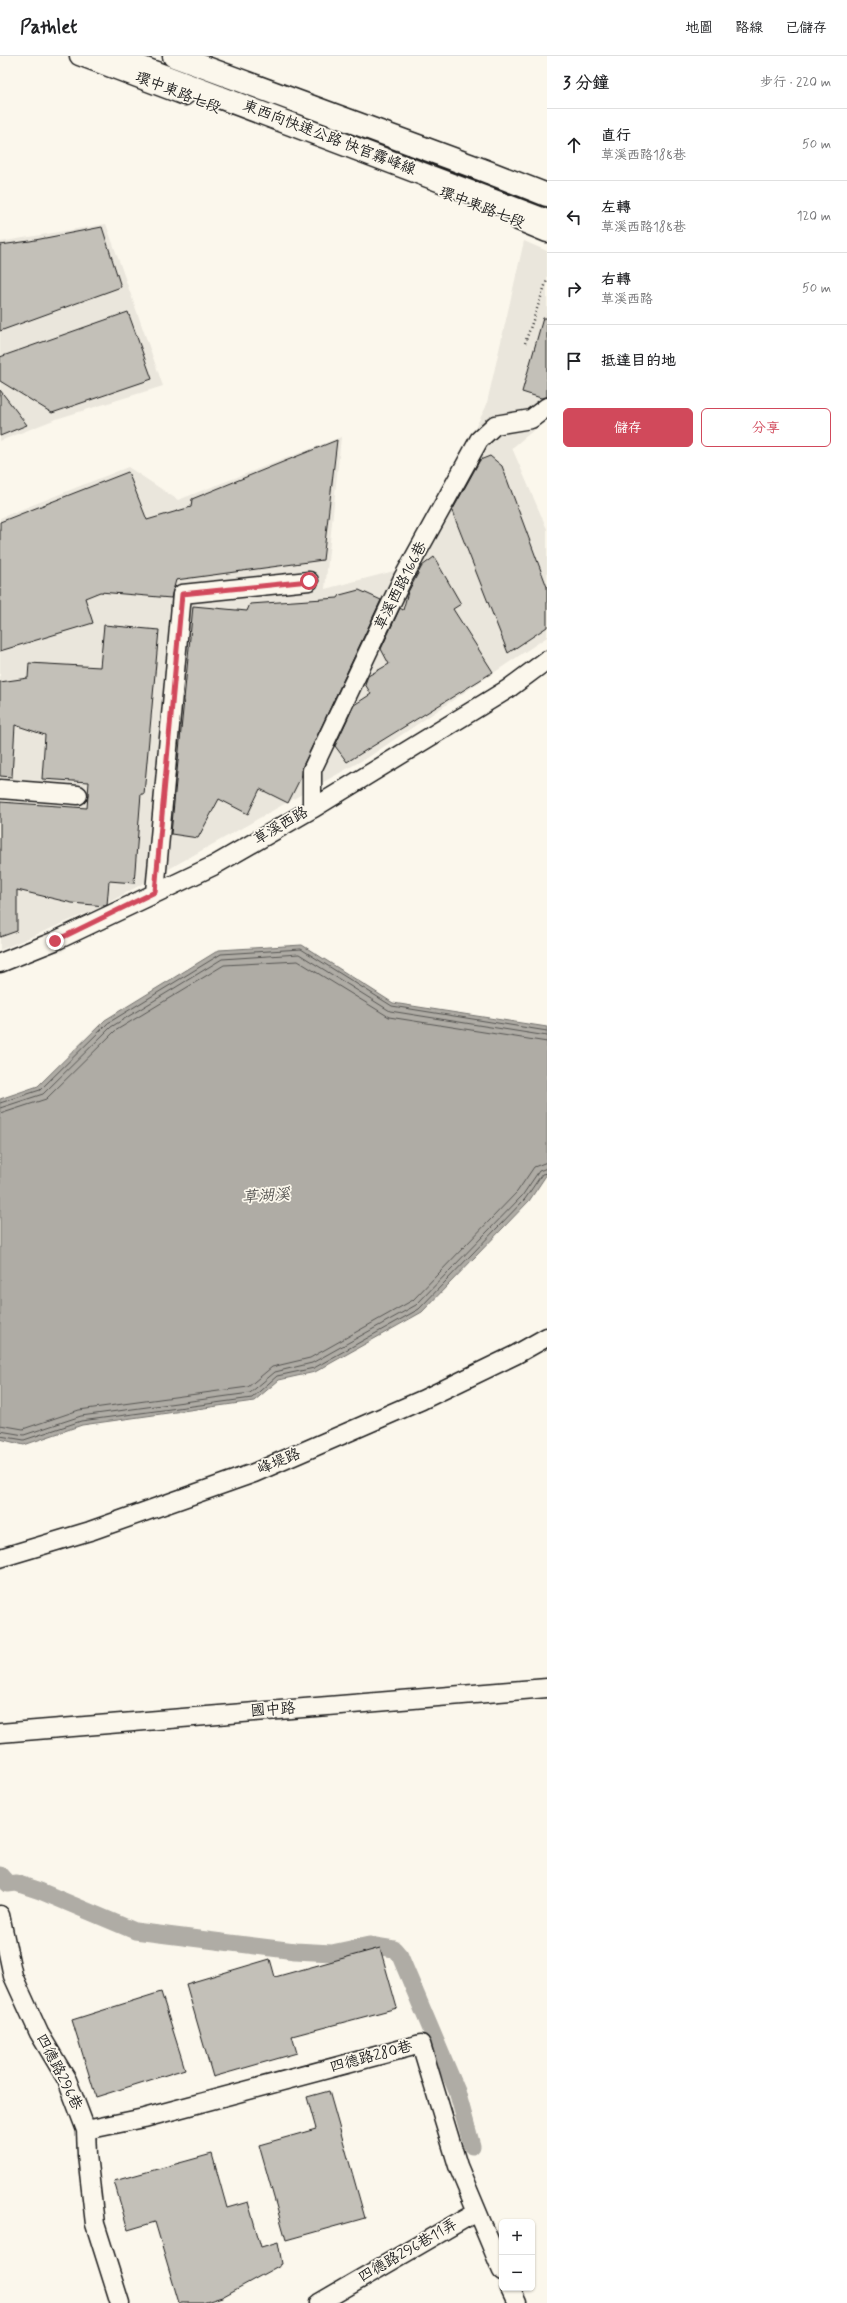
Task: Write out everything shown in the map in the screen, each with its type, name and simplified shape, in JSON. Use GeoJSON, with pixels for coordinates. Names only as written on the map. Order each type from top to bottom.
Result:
{"type":"FeatureCollection","features":[{"type":"Feature","properties":{"kind":"highway","name":"東西向快速公路 快官霧峰線"},"geometry":{"type":"LineString","coordinates":[[111,56],[547,221]]}},
{"type":"Feature","properties":{"kind":"highway","name":"東西向快速公路 快官霧峰線"},"geometry":{"type":"LineString","coordinates":[[174,56],[483,170],[547,196]]}},
{"type":"Feature","properties":{"kind":"street","name":"環中東路七段"},"geometry":{"type":"LineString","coordinates":[[79,56],[547,233]]}},
{"type":"Feature","properties":{"kind":"street"},"geometry":{"type":"LineString","coordinates":[[204,56],[547,185]]}},
{"type":"Feature","properties":{"kind":"street","name":"草溪西路166巷"},"geometry":{"type":"LineString","coordinates":[[312,809],[312,770],[402,578],[479,440],[496,426],[531,419],[547,407]]}},
{"type":"Feature","properties":{"kind":"street"},"geometry":{"type":"LineString","coordinates":[[155,892],[182,594],[309,581]]}},
{"type":"Feature","properties":{"kind":"street","name":"草溪西路"},"geometry":{"type":"LineString","coordinates":[[0,963],[55,941],[155,892],[213,866],[312,809],[508,689],[547,660]]}},
{"type":"Feature","properties":{"kind":"street"},"geometry":{"type":"LineString","coordinates":[[0,789],[78,794]]}},
{"type":"Feature","properties":{"kind":"street","name":"峰堤路"},"geometry":{"type":"LineString","coordinates":[[0,1558],[90,1531],[254,1473],[422,1400],[515,1355],[547,1337]]}},
{"type":"Feature","properties":{"kind":"street","name":"國中路"},"geometry":{"type":"LineString","coordinates":[[0,1733],[547,1688]]}},
{"type":"Feature","properties":{"kind":"street","name":"四德路296巷"},"geometry":{"type":"LineString","coordinates":[[0,1915],[13,1976],[39,2033],[67,2080],[86,2130],[87,2156],[96,2224],[120,2303]]}},
{"type":"Feature","properties":{"kind":"street","name":"四德路280巷"},"geometry":{"type":"LineString","coordinates":[[86,2130],[144,2118],[421,2044],[458,2166],[499,2264]]}},
{"type":"Feature","properties":{"kind":"street","name":"四德路296巷11弄"},"geometry":{"type":"LineString","coordinates":[[320,2303],[476,2212]]}},
{"type":"Feature","properties":{"kind":"street"},"geometry":{"type":"LineString","coordinates":[[511,2291],[516,2303]]}},
{"type":"Feature","properties":{"kind":"path"},"geometry":{"type":"LineString","coordinates":[[525,343],[547,280]]}},
{"type":"Feature","properties":{"kind":"shaded area"},"geometry":{"type":"Polygon","coordinates":[[[106,224],[163,386],[56,419],[0,441],[0,242],[106,224]]]}},
{"type":"Feature","properties":{"kind":"shaded area"},"geometry":{"type":"Polygon","coordinates":[[[524,241],[547,251],[547,419],[512,448],[547,529],[547,637],[370,756],[99,908],[0,950],[0,518],[128,467],[178,500],[341,437],[325,589],[402,569],[486,407],[524,241]]]}},
{"type":"Feature","properties":{"kind":"water","name":"草湖溪"},"geometry":{"type":"Polygon","coordinates":[[[302,945],[393,1003],[547,1027],[547,1174],[529,1201],[422,1312],[315,1372],[279,1380],[254,1401],[82,1425],[24,1445],[0,1439],[0,1099],[38,1086],[105,1020],[219,950],[302,945]]]}},
{"type":"Feature","properties":{"kind":"building"},"geometry":{"type":"Polygon","coordinates":[[[102,227],[121,287],[0,331],[0,245],[30,241],[102,227]]]}},
{"type":"Feature","properties":{"kind":"building"},"geometry":{"type":"Polygon","coordinates":[[[128,312],[152,379],[52,413],[0,381],[0,357],[128,312]]]}},
{"type":"Feature","properties":{"kind":"building"},"geometry":{"type":"Polygon","coordinates":[[[543,318],[547,318],[547,397],[541,398],[522,392],[543,318]]]}},
{"type":"Feature","properties":{"kind":"building"},"geometry":{"type":"Polygon","coordinates":[[[0,390],[27,425],[0,436],[0,390]]]}},
{"type":"Feature","properties":{"kind":"building"},"geometry":{"type":"Polygon","coordinates":[[[337,440],[323,560],[176,580],[171,598],[100,592],[85,598],[93,623],[0,651],[0,522],[128,472],[147,520],[191,507],[192,499],[337,440]]]}},
{"type":"Feature","properties":{"kind":"building"},"geometry":{"type":"Polygon","coordinates":[[[490,456],[502,466],[547,587],[547,627],[508,653],[452,511],[480,460],[490,456]]]}},
{"type":"Feature","properties":{"kind":"building"},"geometry":{"type":"Polygon","coordinates":[[[434,557],[461,604],[453,609],[493,672],[347,762],[335,746],[354,705],[371,694],[365,684],[368,676],[389,664],[381,649],[400,608],[403,610],[408,592],[422,566],[434,557]]]}},
{"type":"Feature","properties":{"kind":"building"},"geometry":{"type":"Polygon","coordinates":[[[359,590],[381,600],[303,766],[302,775],[288,803],[260,789],[248,814],[219,799],[198,838],[171,834],[193,606],[247,611],[250,604],[338,598],[340,595],[359,590]]]}},
{"type":"Feature","properties":{"kind":"building"},"geometry":{"type":"Polygon","coordinates":[[[104,625],[159,630],[144,794],[141,794],[134,883],[109,881],[107,905],[105,906],[72,903],[17,890],[17,931],[0,937],[0,802],[87,808],[89,782],[42,779],[45,735],[15,725],[12,777],[0,776],[0,682],[28,678],[29,663],[100,667],[104,625]]]}},
{"type":"Feature","properties":{"kind":"building"},"geometry":{"type":"Polygon","coordinates":[[[380,1948],[397,2008],[292,2036],[297,2053],[213,2077],[186,1984],[270,1959],[275,1977],[380,1948]]]}},
{"type":"Feature","properties":{"kind":"building"},"geometry":{"type":"Polygon","coordinates":[[[161,1992],[185,2069],[96,2097],[72,2020],[161,1992]]]}},
{"type":"Feature","properties":{"kind":"building"},"geometry":{"type":"Polygon","coordinates":[[[329,2091],[365,2218],[286,2240],[259,2145],[316,2129],[307,2097],[329,2091]]]}},
{"type":"Feature","properties":{"kind":"building"},"geometry":{"type":"Polygon","coordinates":[[[212,2154],[227,2208],[248,2202],[261,2247],[278,2242],[282,2264],[222,2297],[203,2303],[179,2303],[155,2222],[128,2230],[114,2181],[212,2154]]]}},
{"type":"Feature","properties":{"kind":"waterway"},"geometry":{"type":"LineString","coordinates":[[0,1875],[8,1884],[16,1883],[40,1891],[135,1931],[295,1951],[332,1953],[369,1945],[394,1949],[400,1956],[457,2091],[472,2146]]}},
{"type":"Feature","properties":{"kind":"route"},"geometry":{"type":"LineString","coordinates":[[55,941],[155,892],[182,594],[309,581]]}}]}
